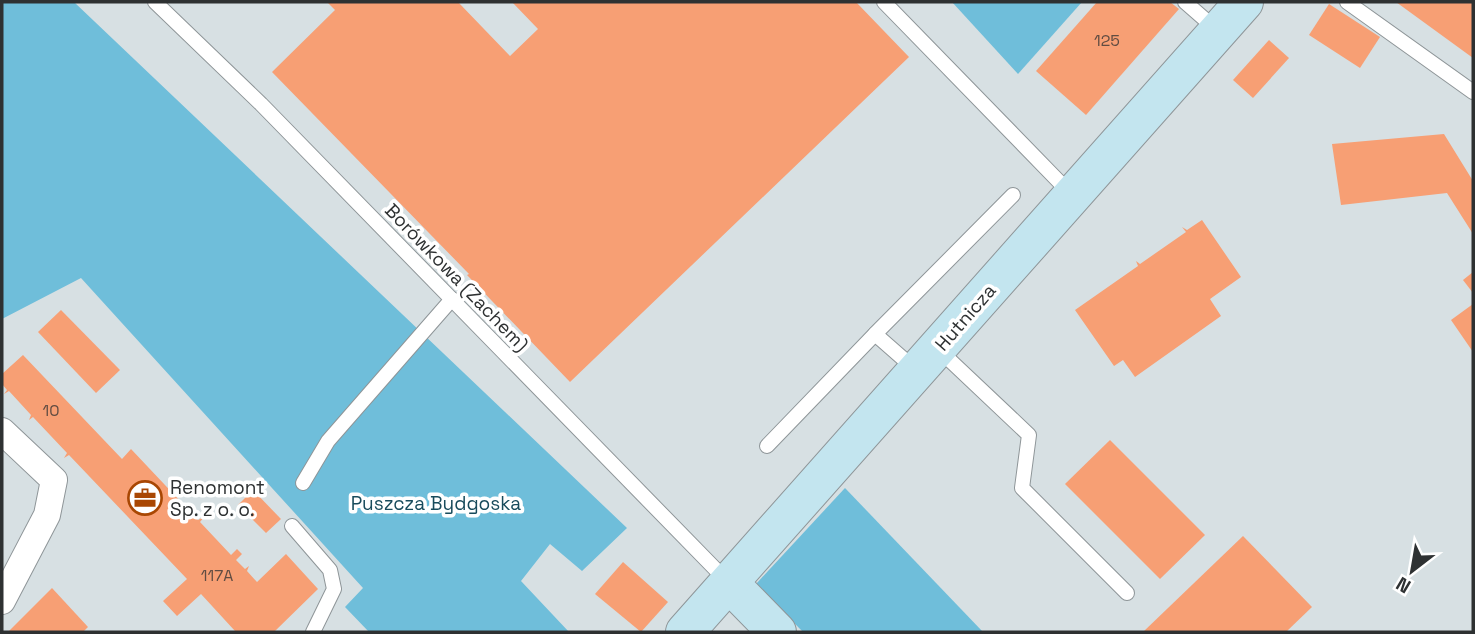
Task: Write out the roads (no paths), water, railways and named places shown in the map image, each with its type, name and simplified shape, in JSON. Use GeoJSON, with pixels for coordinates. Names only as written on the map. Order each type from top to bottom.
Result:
{"type":"FeatureCollection","features":[{"type":"Feature","properties":{"kind":"street","name":"Hutnicza"},"geometry":{"type":"LineString","coordinates":[[685,632],[1244,2]]}},
{"type":"Feature","properties":{"kind":"street"},"geometry":{"type":"LineString","coordinates":[[2,431],[54,480],[47,515],[2,601]]}},
{"type":"Feature","properties":{"kind":"street"},"geometry":{"type":"LineString","coordinates":[[729,583],[776,632]]}},
{"type":"Feature","properties":{"kind":"lane","name":"Borówkowa (Zachem)"},"geometry":{"type":"LineString","coordinates":[[155,2],[261,104],[729,583]]}},
{"type":"Feature","properties":{"kind":"lane"},"geometry":{"type":"LineString","coordinates":[[884,2],[1072,195]]}},
{"type":"Feature","properties":{"kind":"lane"},"geometry":{"type":"LineString","coordinates":[[1185,2],[1218,31]]}},
{"type":"Feature","properties":{"kind":"lane"},"geometry":{"type":"LineString","coordinates":[[1347,2],[1473,92]]}},
{"type":"Feature","properties":{"kind":"lane"},"geometry":{"type":"LineString","coordinates":[[767,446],[1013,195]]}},
{"type":"Feature","properties":{"kind":"lane"},"geometry":{"type":"LineString","coordinates":[[303,483],[328,441],[452,299]]}},
{"type":"Feature","properties":{"kind":"lane"},"geometry":{"type":"LineString","coordinates":[[875,334],[927,360],[1028,435],[1021,488],[1127,593]]}},
{"type":"Feature","properties":{"kind":"lane"},"geometry":{"type":"LineString","coordinates":[[292,526],[330,570],[334,589],[313,632]]}},
{"type":"Feature","properties":{"kind":"place","name":"Renomont Sp. z o. o."},"geometry":{"type":"Point","coordinates":[145,498]}},
{"type":"Feature","properties":{"kind":"park label","name":"Puszcza Bydgoska"},"geometry":{"type":"Point","coordinates":[436,503]}}]}
